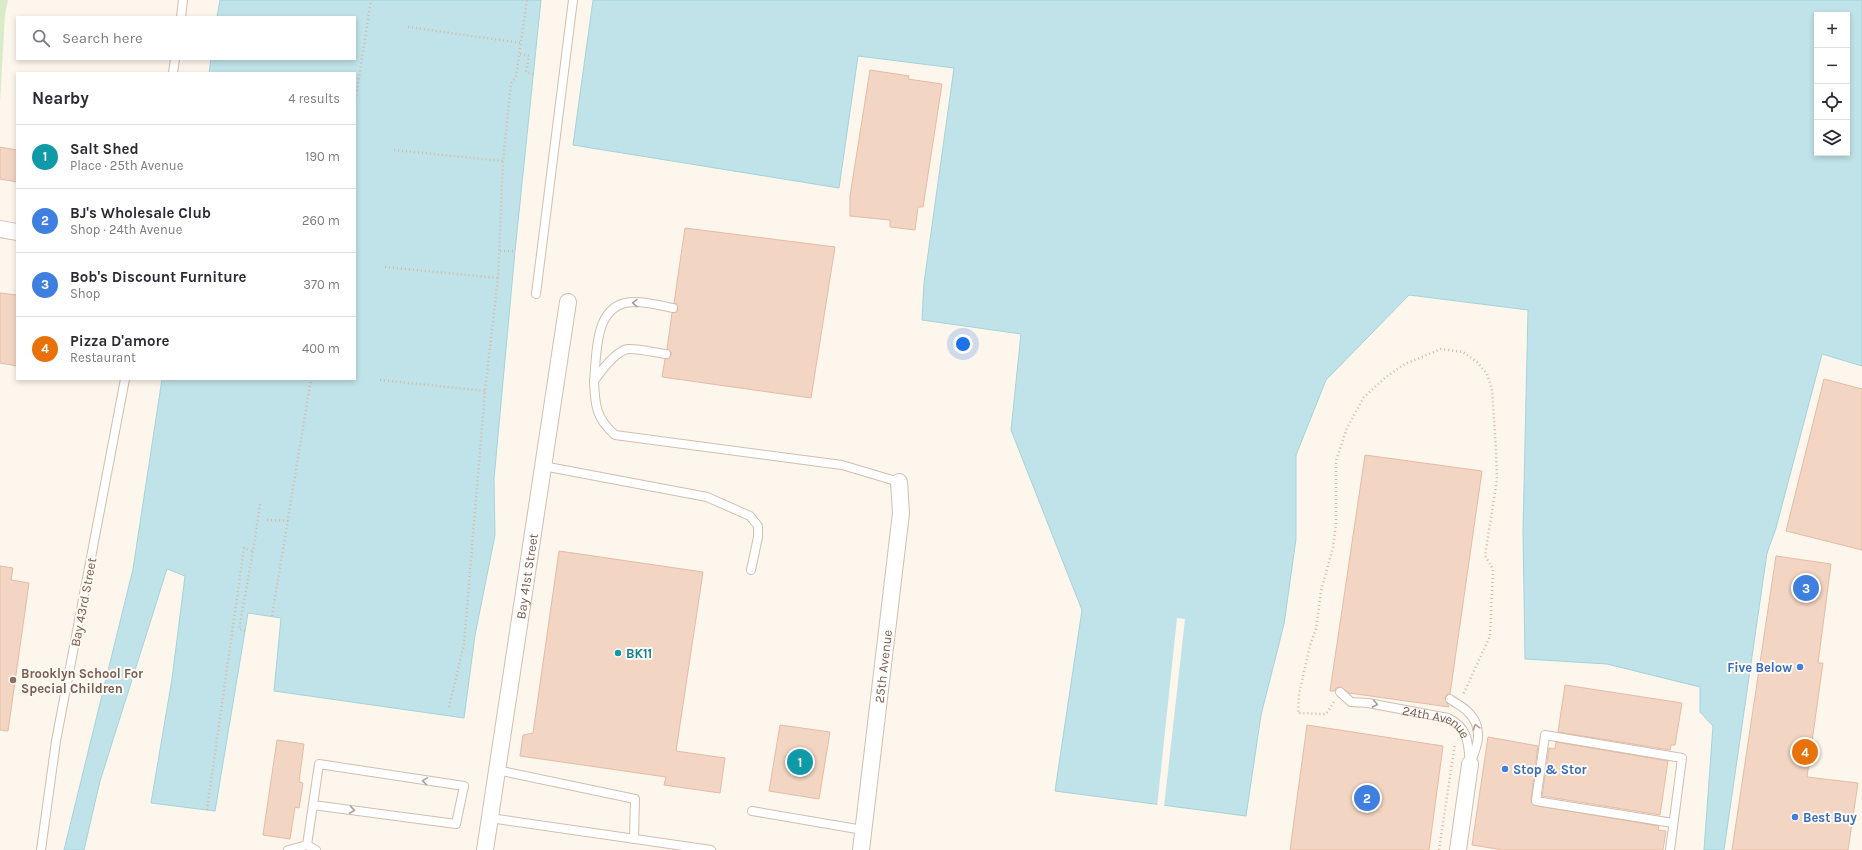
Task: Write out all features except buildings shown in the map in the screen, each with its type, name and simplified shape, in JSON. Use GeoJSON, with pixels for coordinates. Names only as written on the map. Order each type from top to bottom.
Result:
{"type":"FeatureCollection","features":[{"type":"Feature","properties":{"kind":"street"},"geometry":{"type":"LineString","coordinates":[[0,229],[16,232]]}},
{"type":"Feature","properties":{"kind":"street","name":"Bay 41st Street"},"geometry":{"type":"LineString","coordinates":[[485,850],[568,302]]}},
{"type":"Feature","properties":{"kind":"street","name":"25th Avenue"},"geometry":{"type":"LineString","coordinates":[[861,850],[901,513],[899,482]]}},
{"type":"Feature","properties":{"kind":"street","name":"24th Avenue"},"geometry":{"type":"LineString","coordinates":[[1458,850],[1470,764]]}},
{"type":"Feature","properties":{"kind":"lane"},"geometry":{"type":"LineString","coordinates":[[181,16],[183,0]]}},
{"type":"Feature","properties":{"kind":"lane"},"geometry":{"type":"LineString","coordinates":[[536,294],[573,0]]}},
{"type":"Feature","properties":{"kind":"lane"},"geometry":{"type":"LineString","coordinates":[[173,72],[175,60]]}},
{"type":"Feature","properties":{"kind":"lane"},"geometry":{"type":"LineString","coordinates":[[673,308],[634,302],[619,304],[611,309],[602,325],[598,336],[594,381],[598,413],[604,426],[615,435],[842,465],[899,482]]}},
{"type":"Feature","properties":{"kind":"lane"},"geometry":{"type":"LineString","coordinates":[[594,381],[614,357],[628,349],[666,354]]}},
{"type":"Feature","properties":{"kind":"lane","name":"Bay 43rd Street"},"geometry":{"type":"LineString","coordinates":[[41,850],[56,741],[125,380]]}},
{"type":"Feature","properties":{"kind":"lane"},"geometry":{"type":"LineString","coordinates":[[543,466],[707,497],[750,516],[758,526],[758,536],[751,570]]}},
{"type":"Feature","properties":{"kind":"lane","name":"24th Avenue"},"geometry":{"type":"LineString","coordinates":[[1340,692],[1351,702],[1368,703],[1448,718],[1458,723],[1468,740],[1470,764]]}},
{"type":"Feature","properties":{"kind":"lane"},"geometry":{"type":"LineString","coordinates":[[1450,699],[1468,712],[1476,726],[1478,746],[1470,764]]}},
{"type":"Feature","properties":{"kind":"lane"},"geometry":{"type":"LineString","coordinates":[[1670,850],[1682,758],[1545,735],[1536,800],[1673,823]]}},
{"type":"Feature","properties":{"kind":"lane"},"geometry":{"type":"LineString","coordinates":[[307,845],[319,764],[464,786],[456,824],[313,805]]}},
{"type":"Feature","properties":{"kind":"lane"},"geometry":{"type":"LineString","coordinates":[[497,770],[635,799],[634,839]]}},
{"type":"Feature","properties":{"kind":"lane"},"geometry":{"type":"LineString","coordinates":[[752,811],[863,830]]}},
{"type":"Feature","properties":{"kind":"lane"},"geometry":{"type":"LineString","coordinates":[[490,818],[711,850]]}},
{"type":"Feature","properties":{"kind":"lane"},"geometry":{"type":"LineString","coordinates":[[288,850],[307,845],[316,850]]}},
{"type":"Feature","properties":{"kind":"path"},"geometry":{"type":"LineString","coordinates":[[356,97],[371,0]]}},
{"type":"Feature","properties":{"kind":"path"},"geometry":{"type":"LineString","coordinates":[[449,707],[464,644],[485,391],[498,278],[503,161],[511,83],[516,77],[527,0]]}},
{"type":"Feature","properties":{"kind":"path"},"geometry":{"type":"LineString","coordinates":[[408,28],[522,43]]}},
{"type":"Feature","properties":{"kind":"path"},"geometry":{"type":"LineString","coordinates":[[520,54],[529,56],[526,72],[533,74]]}},
{"type":"Feature","properties":{"kind":"path"},"geometry":{"type":"LineString","coordinates":[[394,150],[503,161]]}},
{"type":"Feature","properties":{"kind":"path"},"geometry":{"type":"LineString","coordinates":[[500,251],[515,251]]}},
{"type":"Feature","properties":{"kind":"path"},"geometry":{"type":"LineString","coordinates":[[384,267],[498,278]]}},
{"type":"Feature","properties":{"kind":"path"},"geometry":{"type":"LineString","coordinates":[[1340,692],[1326,714],[1298,713],[1299,694],[1316,629],[1321,591],[1333,547],[1336,524],[1336,461],[1346,428],[1364,397],[1386,377],[1405,364],[1441,349],[1463,352],[1477,362],[1487,374],[1492,389],[1496,450],[1497,479],[1485,556],[1492,569],[1490,636],[1461,700]]}},
{"type":"Feature","properties":{"kind":"path"},"geometry":{"type":"LineString","coordinates":[[272,616],[289,521],[311,380]]}},
{"type":"Feature","properties":{"kind":"path"},"geometry":{"type":"LineString","coordinates":[[380,380],[485,391]]}},
{"type":"Feature","properties":{"kind":"path"},"geometry":{"type":"LineString","coordinates":[[245,631],[239,629],[260,504]]}},
{"type":"Feature","properties":{"kind":"path"},"geometry":{"type":"LineString","coordinates":[[267,520],[289,521]]}},
{"type":"Feature","properties":{"kind":"path"},"geometry":{"type":"LineString","coordinates":[[207,810],[244,548],[253,551]]}},
{"type":"Feature","properties":{"kind":"path"},"geometry":{"type":"LineString","coordinates":[[1439,850],[1456,738]]}},
{"type":"Feature","properties":{"kind":"green space"},"geometry":{"type":"Polygon","coordinates":[[[0,0],[8,0],[5,14],[0,103],[0,0]]]}},
{"type":"Feature","properties":{"kind":"water"},"geometry":{"type":"Polygon","coordinates":[[[220,0],[541,0],[515,251],[494,479],[495,535],[475,635],[464,718],[274,691],[281,618],[248,613],[215,811],[151,803],[172,679],[185,576],[167,569],[100,781],[84,850],[64,850],[133,569],[162,380],[356,380],[356,72],[209,72],[211,60],[356,60],[356,16],[217,16],[220,0]]]}},
{"type":"Feature","properties":{"kind":"water"},"geometry":{"type":"Polygon","coordinates":[[[593,0],[1862,0],[1862,366],[1822,354],[1776,528],[1767,553],[1724,850],[1704,850],[1713,726],[1700,712],[1700,687],[1607,664],[1525,659],[1523,531],[1528,310],[1409,295],[1326,380],[1296,455],[1296,539],[1284,624],[1261,715],[1246,816],[1055,791],[1082,610],[1011,430],[1021,334],[922,320],[924,283],[954,68],[858,56],[839,188],[573,145],[593,0]]]}},
{"type":"Feature","properties":{"kind":"pier"},"geometry":{"type":"Polygon","coordinates":[[[1177,618],[1185,619],[1164,807],[1157,807],[1177,618]]]}},
{"type":"Feature","properties":{"kind":"place","name":"Bob's Discount Furniture"},"geometry":{"type":"Point","coordinates":[1806,588]}},
{"type":"Feature","properties":{"kind":"place","name":"BK11"},"geometry":{"type":"Point","coordinates":[618,653]}},
{"type":"Feature","properties":{"kind":"place","name":"Five Below"},"geometry":{"type":"Point","coordinates":[1800,667]}},
{"type":"Feature","properties":{"kind":"place","name":"Brooklyn School For Special Children"},"geometry":{"type":"Point","coordinates":[13,680]}},
{"type":"Feature","properties":{"kind":"place","name":"Pizza D'amore"},"geometry":{"type":"Point","coordinates":[1805,752]}},
{"type":"Feature","properties":{"kind":"place","name":"Salt Shed"},"geometry":{"type":"Point","coordinates":[800,762]}},
{"type":"Feature","properties":{"kind":"place","name":"Stop & Stor"},"geometry":{"type":"Point","coordinates":[1505,769]}},
{"type":"Feature","properties":{"kind":"place","name":"BJ's Wholesale Club"},"geometry":{"type":"Point","coordinates":[1367,798]}},
{"type":"Feature","properties":{"kind":"place","name":"Best Buy"},"geometry":{"type":"Point","coordinates":[1795,817]}}]}
